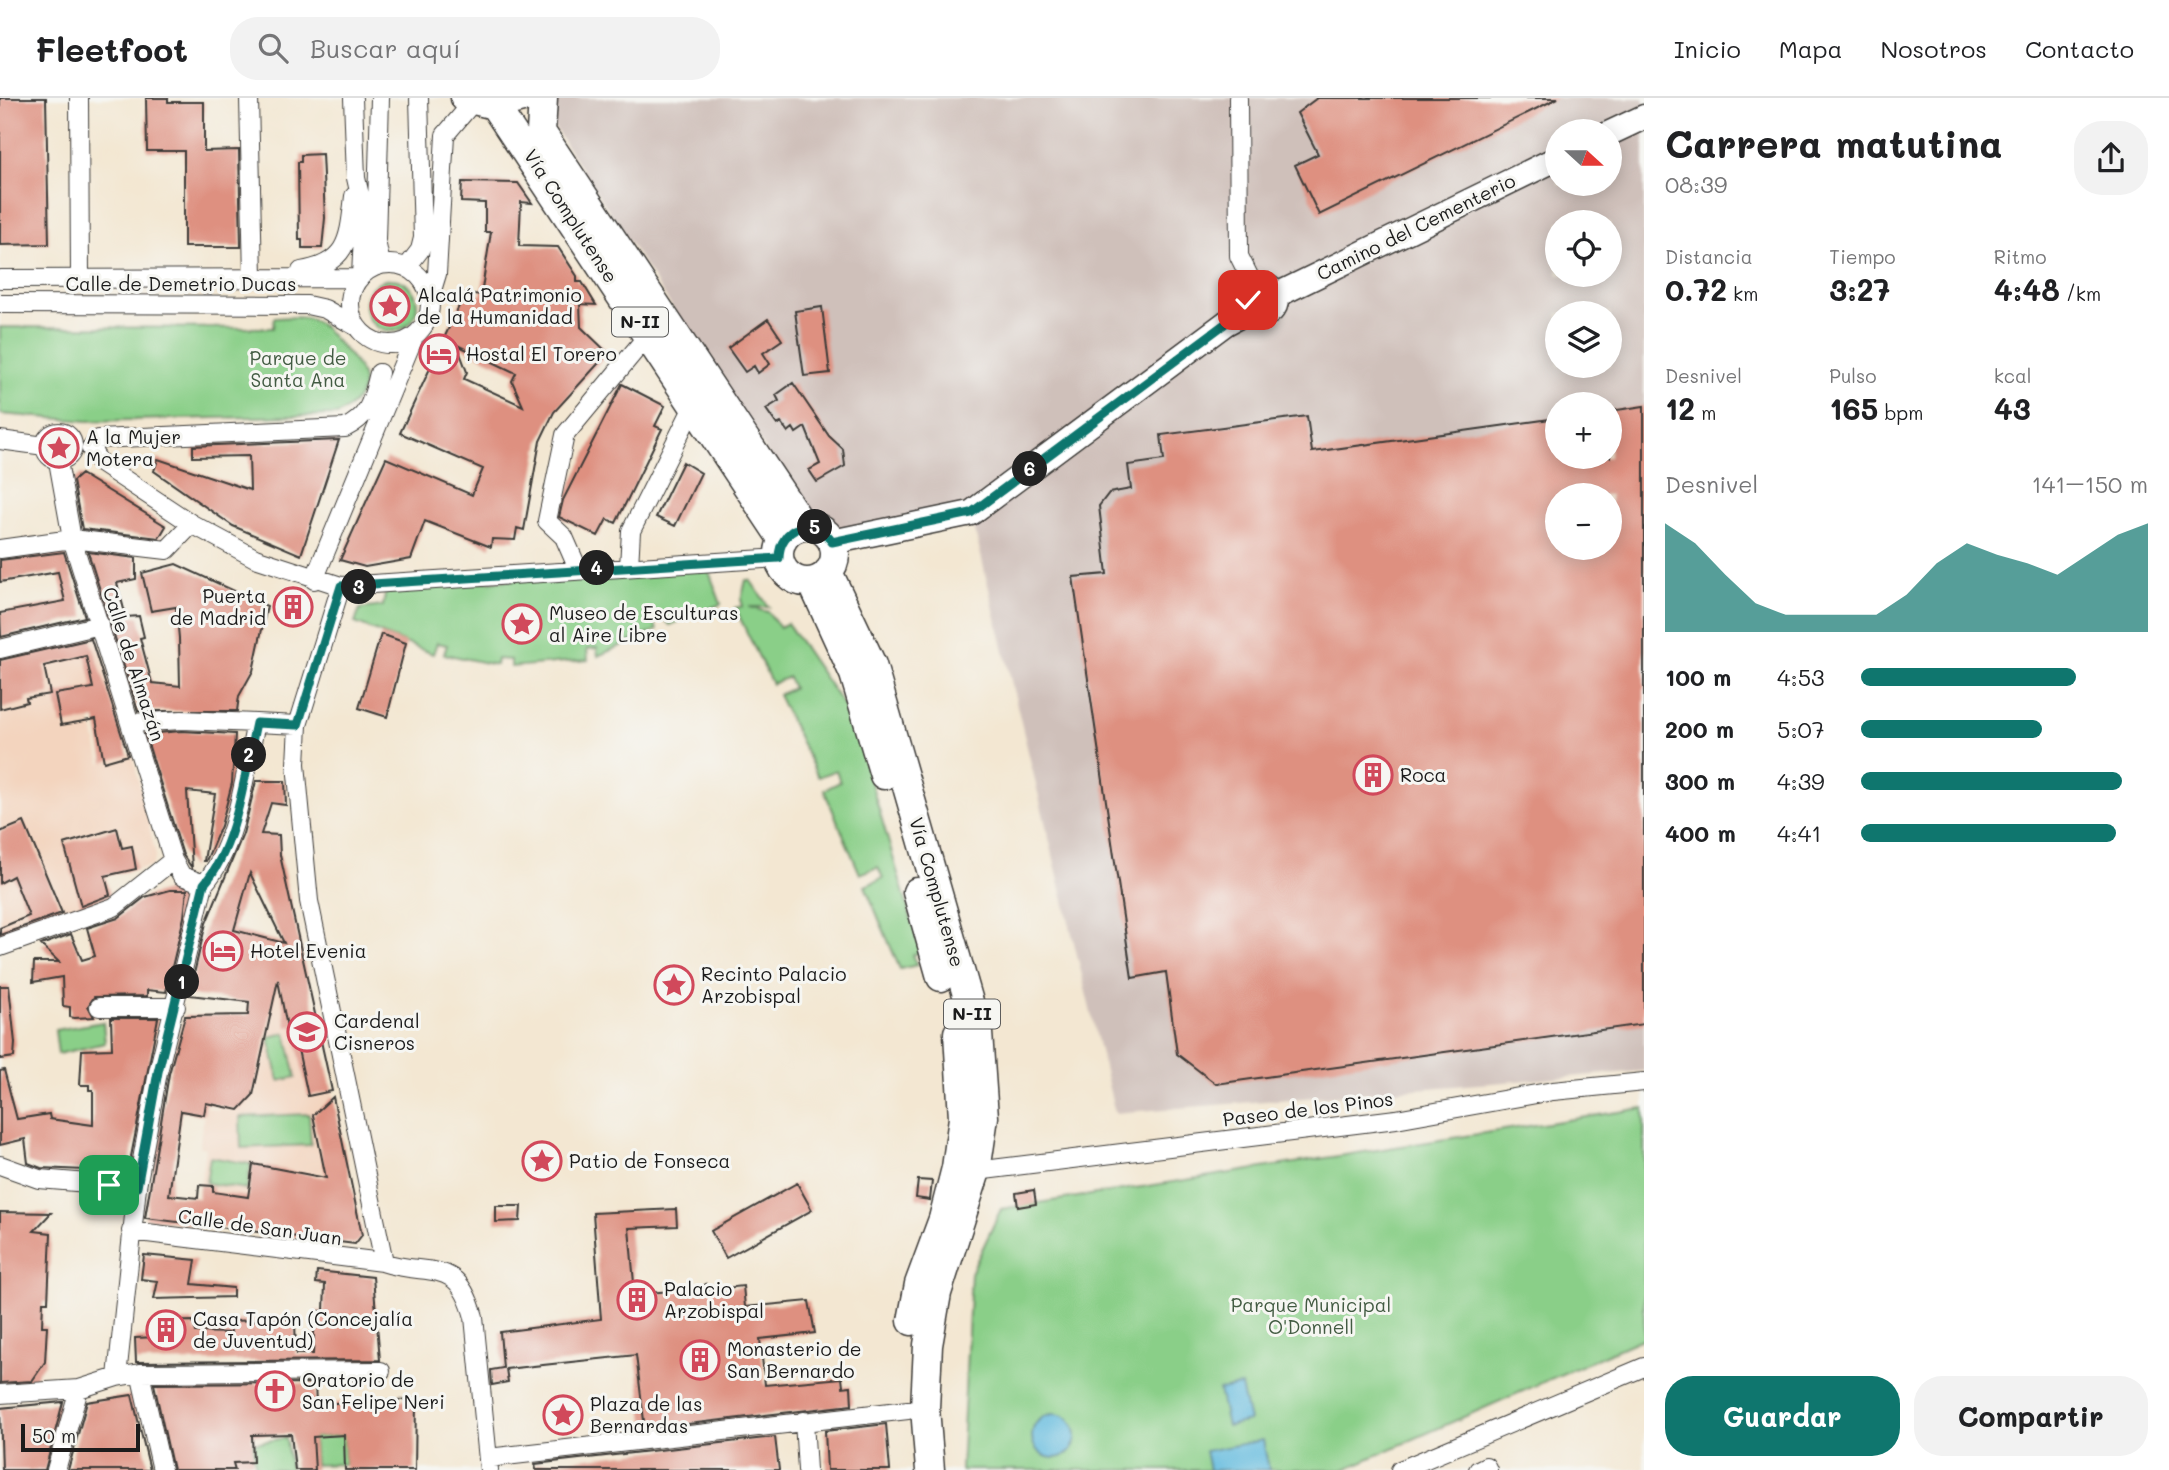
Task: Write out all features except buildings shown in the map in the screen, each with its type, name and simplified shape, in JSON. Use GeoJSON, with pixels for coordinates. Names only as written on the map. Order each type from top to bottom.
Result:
{"type":"FeatureCollection","features":[{"type":"Feature","properties":{"kind":"main road"},"geometry":{"type":"LineString","coordinates":[[478,102],[523,98]]}},
{"type":"Feature","properties":{"kind":"main road","name":"Vía Complutense"},"geometry":{"type":"LineString","coordinates":[[543,98],[541,132],[788,541]]}},
{"type":"Feature","properties":{"kind":"main road","name":"Vía Complutense"},"geometry":{"type":"LineString","coordinates":[[478,102],[648,335],[788,541]]}},
{"type":"Feature","properties":{"kind":"main road","name":"N-II"},"geometry":{"type":"LineString","coordinates":[[820,577],[792,578],[782,568],[788,541],[821,530],[832,542]]}},
{"type":"Feature","properties":{"kind":"main road"},"geometry":{"type":"LineString","coordinates":[[820,577],[835,556],[832,542]]}},
{"type":"Feature","properties":{"kind":"main road","name":"Vía Complutense"},"geometry":{"type":"LineString","coordinates":[[820,577],[872,665],[978,1032],[984,1117],[976,1171],[937,1293],[928,1345],[925,1408],[930,1470]]}},
{"type":"Feature","properties":{"kind":"main road","name":"Vía Complutense"},"geometry":{"type":"LineString","coordinates":[[820,577],[854,674],[960,1036],[963,1118],[956,1168],[943,1219],[919,1284],[908,1342],[908,1410],[913,1470]]}},
{"type":"Feature","properties":{"kind":"street"},"geometry":{"type":"LineString","coordinates":[[79,98],[80,278]]}},
{"type":"Feature","properties":{"kind":"street"},"geometry":{"type":"LineString","coordinates":[[249,98],[260,277],[320,268],[340,255],[350,235],[356,178],[354,98]]}},
{"type":"Feature","properties":{"kind":"street"},"geometry":{"type":"LineString","coordinates":[[380,98],[376,241],[381,264]]}},
{"type":"Feature","properties":{"kind":"street"},"geometry":{"type":"LineString","coordinates":[[407,267],[420,250],[423,238],[419,98]]}},
{"type":"Feature","properties":{"kind":"street"},"geometry":{"type":"LineString","coordinates":[[1238,98],[1239,256],[1261,298]]}},
{"type":"Feature","properties":{"kind":"street"},"geometry":{"type":"LineString","coordinates":[[314,580],[414,337],[428,319],[440,240],[445,135],[478,102]]}},
{"type":"Feature","properties":{"kind":"street"},"geometry":{"type":"LineString","coordinates":[[1622,127],[1644,117]]}},
{"type":"Feature","properties":{"kind":"street","name":"Camino del Cementerio"},"geometry":{"type":"LineString","coordinates":[[832,542],[971,513],[1261,298],[1545,164]]}},
{"type":"Feature","properties":{"kind":"street"},"geometry":{"type":"LineString","coordinates":[[356,178],[364,213],[360,277],[350,302],[379,373],[379,423]]}},
{"type":"Feature","properties":{"kind":"street"},"geometry":{"type":"LineString","coordinates":[[360,277],[381,264],[407,267],[418,274],[430,297]]}},
{"type":"Feature","properties":{"kind":"street","name":"Calle de Demetrio Ducas"},"geometry":{"type":"LineString","coordinates":[[0,279],[360,277]]}},
{"type":"Feature","properties":{"kind":"street","name":"Calle de Demetrio Ducas"},"geometry":{"type":"LineString","coordinates":[[0,304],[307,305],[324,309],[363,333]]}},
{"type":"Feature","properties":{"kind":"street"},"geometry":{"type":"LineString","coordinates":[[363,333],[392,345],[414,337]]}},
{"type":"Feature","properties":{"kind":"street"},"geometry":{"type":"LineString","coordinates":[[578,569],[564,537],[547,521],[565,435],[648,335]]}},
{"type":"Feature","properties":{"kind":"street"},"geometry":{"type":"LineString","coordinates":[[379,373],[370,405],[362,420],[345,428],[98,439],[91,449],[100,463],[192,524],[255,558],[314,580],[341,586],[629,567],[788,541]]}},
{"type":"Feature","properties":{"kind":"street"},"geometry":{"type":"LineString","coordinates":[[629,567],[631,531],[694,405]]}},
{"type":"Feature","properties":{"kind":"street"},"geometry":{"type":"LineString","coordinates":[[55,432],[71,439],[72,451],[69,456],[58,461],[49,457],[45,446],[46,440],[55,432]]}},
{"type":"Feature","properties":{"kind":"street"},"geometry":{"type":"LineString","coordinates":[[0,440],[45,446]]}},
{"type":"Feature","properties":{"kind":"street","name":"Calle de Almazán"},"geometry":{"type":"LineString","coordinates":[[58,461],[72,539],[178,868]]}},
{"type":"Feature","properties":{"kind":"street"},"geometry":{"type":"LineString","coordinates":[[0,549],[72,539],[167,550],[192,524]]}},
{"type":"Feature","properties":{"kind":"street"},"geometry":{"type":"LineString","coordinates":[[341,586],[298,725],[296,764],[309,901],[384,1262]]}},
{"type":"Feature","properties":{"kind":"street"},"geometry":{"type":"LineString","coordinates":[[0,649],[100,625]]}},
{"type":"Feature","properties":{"kind":"street"},"geometry":{"type":"LineString","coordinates":[[131,723],[182,720],[298,725]]}},
{"type":"Feature","properties":{"kind":"street"},"geometry":{"type":"LineString","coordinates":[[117,1377],[131,1231],[158,1072],[204,884],[217,870],[236,813],[256,723]]}},
{"type":"Feature","properties":{"kind":"street"},"geometry":{"type":"LineString","coordinates":[[0,947],[114,907],[178,868],[204,884]]}},
{"type":"Feature","properties":{"kind":"street"},"geometry":{"type":"LineString","coordinates":[[99,1007],[176,1007]]}},
{"type":"Feature","properties":{"kind":"street","name":"Paseo de los Pinos"},"geometry":{"type":"LineString","coordinates":[[976,1171],[1396,1119],[1553,1091],[1644,1082]]}},
{"type":"Feature","properties":{"kind":"street"},"geometry":{"type":"LineString","coordinates":[[0,1165],[39,1179],[137,1187]]}},
{"type":"Feature","properties":{"kind":"street","name":"Calle de San Juan"},"geometry":{"type":"LineString","coordinates":[[131,1231],[384,1262],[397,1268],[435,1270],[455,1278],[468,1294],[474,1317],[488,1464]]}},
{"type":"Feature","properties":{"kind":"street"},"geometry":{"type":"LineString","coordinates":[[1400,1470],[1644,1367]]}},
{"type":"Feature","properties":{"kind":"street"},"geometry":{"type":"LineString","coordinates":[[0,1394],[79,1390],[117,1377],[139,1374],[381,1371]]}},
{"type":"Feature","properties":{"kind":"street"},"geometry":{"type":"LineString","coordinates":[[139,1374],[162,1470]]}},
{"type":"Feature","properties":{"kind":"street"},"geometry":{"type":"LineString","coordinates":[[56,1470],[79,1390]]}},
{"type":"Feature","properties":{"kind":"street"},"geometry":{"type":"LineString","coordinates":[[488,1464],[804,1421],[908,1410]]}},
{"type":"Feature","properties":{"kind":"street"},"geometry":{"type":"LineString","coordinates":[[804,1421],[807,1470]]}},
{"type":"Feature","properties":{"kind":"shaded area"},"geometry":{"type":"Polygon","coordinates":[[[543,98],[1644,98],[1644,1071],[1115,1113],[971,514],[826,533],[816,527],[541,107],[543,98]]]}},
{"type":"Feature","properties":{"kind":"shaded area"},"geometry":{"type":"Polygon","coordinates":[[[97,633],[119,715],[91,720],[101,763],[132,753],[156,856],[152,866],[105,876],[113,904],[0,941],[0,657],[97,633]]]}},
{"type":"Feature","properties":{"kind":"shaded area"},"geometry":{"type":"Polygon","coordinates":[[[270,948],[315,1005],[362,1233],[361,1241],[355,1244],[226,1228],[229,1202],[198,1198],[206,1148],[199,1147],[205,1107],[218,1110],[231,1054],[241,1056],[270,948]]]}},
{"type":"Feature","properties":{"kind":"green space"},"geometry":{"type":"Polygon","coordinates":[[[391,279],[410,286],[417,305],[410,324],[391,331],[372,324],[365,305],[372,286],[391,279]]]}},
{"type":"Feature","properties":{"kind":"green space","name":"Parque de Santa Ana"},"geometry":{"type":"Polygon","coordinates":[[[274,318],[308,318],[326,330],[346,352],[360,371],[363,380],[359,397],[350,406],[337,415],[88,421],[0,414],[0,327],[273,328],[274,318]]]}},
{"type":"Feature","properties":{"kind":"green space"},"geometry":{"type":"Polygon","coordinates":[[[707,566],[721,604],[670,625],[663,617],[658,617],[654,622],[657,630],[598,656],[597,648],[587,649],[588,660],[511,667],[511,660],[497,659],[496,665],[444,654],[447,645],[437,643],[433,654],[355,623],[360,609],[383,606],[386,589],[707,566]]]}},
{"type":"Feature","properties":{"kind":"green space"},"geometry":{"type":"Polygon","coordinates":[[[746,580],[750,580],[769,607],[749,607],[768,612],[780,628],[787,623],[852,718],[921,952],[912,955],[917,965],[900,969],[865,886],[883,878],[878,867],[860,874],[824,790],[840,782],[836,770],[818,777],[778,695],[793,688],[788,677],[772,684],[735,608],[743,606],[741,600],[746,580]]]}},
{"type":"Feature","properties":{"kind":"green space"},"geometry":{"type":"Polygon","coordinates":[[[103,1022],[105,1043],[58,1054],[55,1030],[103,1022]]]}},
{"type":"Feature","properties":{"kind":"green space"},"geometry":{"type":"Polygon","coordinates":[[[286,1033],[296,1077],[279,1081],[269,1037],[286,1033]]]}},
{"type":"Feature","properties":{"kind":"green space","name":"Parque Municipal O'Donnell"},"geometry":{"type":"Polygon","coordinates":[[[1644,1108],[1644,1338],[1343,1470],[961,1470],[971,1273],[1001,1209],[1644,1108]]]}},
{"type":"Feature","properties":{"kind":"green space"},"geometry":{"type":"Polygon","coordinates":[[[309,1114],[311,1145],[241,1148],[240,1117],[309,1114]]]}},
{"type":"Feature","properties":{"kind":"green space"},"geometry":{"type":"Polygon","coordinates":[[[210,1157],[251,1164],[247,1189],[206,1183],[210,1157]]]}},
{"type":"Feature","properties":{"kind":"green space"},"geometry":{"type":"Polygon","coordinates":[[[344,1435],[345,1464],[315,1465],[313,1437],[344,1435]]]}},
{"type":"Feature","properties":{"kind":"green space"},"geometry":{"type":"Polygon","coordinates":[[[286,1438],[290,1470],[256,1470],[253,1443],[286,1438]]]}},
{"type":"Feature","properties":{"kind":"water"},"geometry":{"type":"Polygon","coordinates":[[[1241,1386],[1249,1421],[1227,1426],[1219,1390],[1241,1386]]]}},
{"type":"Feature","properties":{"kind":"water"},"geometry":{"type":"Polygon","coordinates":[[[1054,1414],[1070,1420],[1076,1436],[1070,1452],[1054,1458],[1038,1452],[1032,1436],[1038,1420],[1054,1414]]]}},
{"type":"Feature","properties":{"kind":"water"},"geometry":{"type":"Polygon","coordinates":[[[1263,1440],[1269,1470],[1209,1470],[1205,1451],[1263,1440]]]}},
{"type":"Feature","properties":{"kind":"place","name":"Alcalá Patrimonio de la Humanidad"},"geometry":{"type":"Point","coordinates":[390,306]}},
{"type":"Feature","properties":{"kind":"place","name":"Hostal El Torero"},"geometry":{"type":"Point","coordinates":[439,354]}},
{"type":"Feature","properties":{"kind":"place","name":"A la Mujer Motera"},"geometry":{"type":"Point","coordinates":[59,448]}},
{"type":"Feature","properties":{"kind":"place","name":"Puerta de Madrid"},"geometry":{"type":"Point","coordinates":[293,607]}},
{"type":"Feature","properties":{"kind":"place","name":"Museo de Esculturas al Aire Libre"},"geometry":{"type":"Point","coordinates":[522,624]}},
{"type":"Feature","properties":{"kind":"place","name":"Roca"},"geometry":{"type":"Point","coordinates":[1373,775]}},
{"type":"Feature","properties":{"kind":"place","name":"Hotel Evenia"},"geometry":{"type":"Point","coordinates":[223,951]}},
{"type":"Feature","properties":{"kind":"place","name":"Recinto Palacio Arzobispal"},"geometry":{"type":"Point","coordinates":[674,985]}},
{"type":"Feature","properties":{"kind":"place","name":"Cardenal Cisneros"},"geometry":{"type":"Point","coordinates":[307,1032]}},
{"type":"Feature","properties":{"kind":"place","name":"Patio de Fonseca"},"geometry":{"type":"Point","coordinates":[542,1161]}},
{"type":"Feature","properties":{"kind":"place","name":"Palacio Arzobispal"},"geometry":{"type":"Point","coordinates":[637,1300]}},
{"type":"Feature","properties":{"kind":"place","name":"Casa Tapón (Concejalía de Juventud)"},"geometry":{"type":"Point","coordinates":[166,1330]}},
{"type":"Feature","properties":{"kind":"place","name":"Monasterio de San Bernardo"},"geometry":{"type":"Point","coordinates":[700,1360]}},
{"type":"Feature","properties":{"kind":"place","name":"Oratorio de San Felipe Neri"},"geometry":{"type":"Point","coordinates":[275,1391]}},
{"type":"Feature","properties":{"kind":"place","name":"Plaza de las Bernardas"},"geometry":{"type":"Point","coordinates":[563,1415]}},
{"type":"Feature","properties":{"kind":"route"},"geometry":{"type":"LineString","coordinates":[[109,1185],[137,1187],[158,1072],[204,884],[217,870],[236,813],[256,723],[298,725],[330,629],[341,586],[360,587],[578,569],[779,558],[780,545],[788,533],[803,526],[816,527],[830,537],[832,542],[850,536],[971,513],[1226,323],[1252,309],[1248,300]]}}]}
